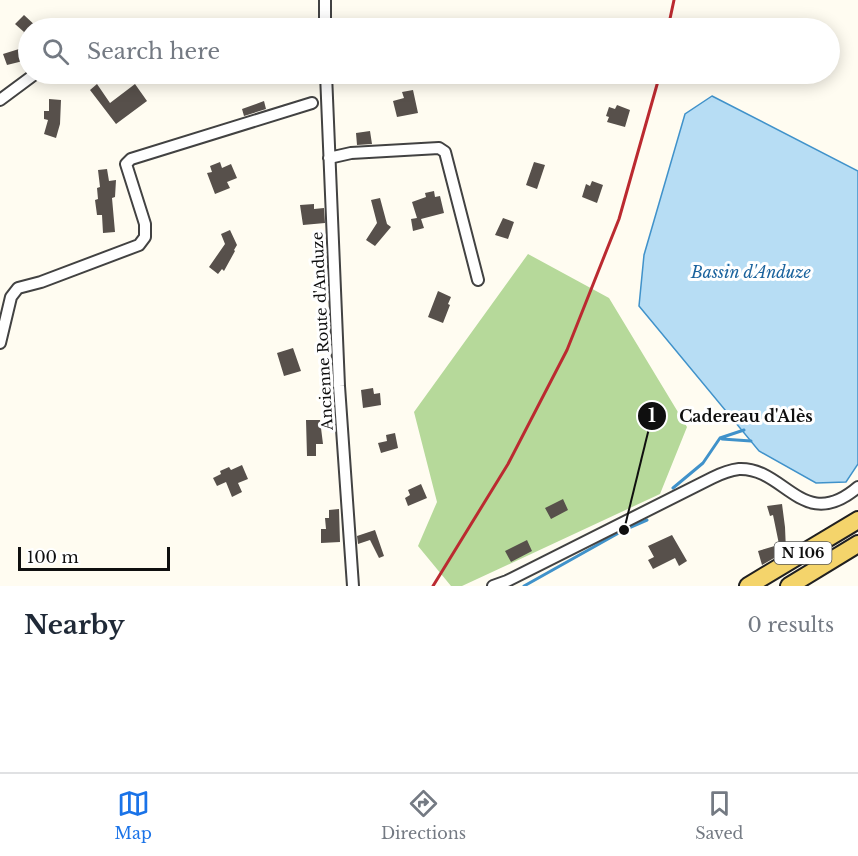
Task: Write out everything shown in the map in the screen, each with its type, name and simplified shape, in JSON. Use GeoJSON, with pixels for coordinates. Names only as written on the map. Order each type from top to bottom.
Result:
{"type":"FeatureCollection","features":[{"type":"Feature","properties":{"kind":"main road","name":"N 106"},"geometry":{"type":"LineString","coordinates":[[748,586],[858,520]]}},
{"type":"Feature","properties":{"kind":"main road","name":"N 106"},"geometry":{"type":"LineString","coordinates":[[789,586],[858,544]]}},
{"type":"Feature","properties":{"kind":"street"},"geometry":{"type":"LineString","coordinates":[[325,0],[325,18]]}},
{"type":"Feature","properties":{"kind":"street"},"geometry":{"type":"LineString","coordinates":[[0,100],[22,84]]}},
{"type":"Feature","properties":{"kind":"street","name":"Ancienne Route d'Anduze"},"geometry":{"type":"LineString","coordinates":[[327,84],[339,386],[353,586]]}},
{"type":"Feature","properties":{"kind":"street"},"geometry":{"type":"LineString","coordinates":[[0,343],[11,297],[18,288],[41,282],[139,245],[145,237],[145,224],[126,164],[131,159],[312,103]]}},
{"type":"Feature","properties":{"kind":"street"},"geometry":{"type":"LineString","coordinates":[[329,158],[351,153],[439,148],[445,152],[478,280]]}},
{"type":"Feature","properties":{"kind":"street"},"geometry":{"type":"LineString","coordinates":[[493,586],[712,478],[738,469],[765,476],[796,497],[813,503],[835,501],[852,493],[858,487]]}},
{"type":"Feature","properties":{"kind":"green space"},"geometry":{"type":"Polygon","coordinates":[[[528,254],[609,298],[687,427],[660,494],[462,586],[451,586],[418,546],[437,502],[414,412],[528,254]]]}},
{"type":"Feature","properties":{"kind":"water","name":"Bassin d'Anduze"},"geometry":{"type":"Polygon","coordinates":[[[712,96],[858,171],[858,464],[846,482],[816,483],[759,451],[639,306],[644,255],[685,114],[712,96]]]}},
{"type":"Feature","properties":{"kind":"building"},"geometry":{"type":"Polygon","coordinates":[[[18,49],[18,62],[7,65],[3,54],[18,49]]]}},
{"type":"Feature","properties":{"kind":"building"},"geometry":{"type":"Polygon","coordinates":[[[97,84],[110,103],[135,84],[147,101],[116,124],[90,90],[97,84]]]}},
{"type":"Feature","properties":{"kind":"building"},"geometry":{"type":"Polygon","coordinates":[[[413,90],[418,113],[397,117],[393,101],[404,98],[402,92],[413,90]]]}},
{"type":"Feature","properties":{"kind":"building"},"geometry":{"type":"Polygon","coordinates":[[[49,99],[61,100],[60,124],[56,138],[44,134],[48,120],[44,119],[44,111],[49,111],[49,99]]]}},
{"type":"Feature","properties":{"kind":"building"},"geometry":{"type":"Polygon","coordinates":[[[264,101],[266,109],[244,116],[242,109],[264,101]]]}},
{"type":"Feature","properties":{"kind":"building"},"geometry":{"type":"Polygon","coordinates":[[[617,105],[630,110],[625,127],[607,122],[609,107],[615,109],[617,105]]]}},
{"type":"Feature","properties":{"kind":"building"},"geometry":{"type":"Polygon","coordinates":[[[370,131],[372,144],[357,145],[356,133],[370,131]]]}},
{"type":"Feature","properties":{"kind":"building"},"geometry":{"type":"Polygon","coordinates":[[[220,162],[222,168],[231,164],[237,178],[227,182],[230,188],[215,194],[207,173],[212,172],[210,166],[220,162]]]}},
{"type":"Feature","properties":{"kind":"building"},"geometry":{"type":"Polygon","coordinates":[[[534,162],[545,165],[537,189],[526,185],[534,162]]]}},
{"type":"Feature","properties":{"kind":"building"},"geometry":{"type":"Polygon","coordinates":[[[107,169],[109,181],[116,180],[115,197],[112,198],[115,232],[103,233],[102,215],[97,215],[95,200],[98,199],[97,188],[100,187],[98,170],[107,169]]]}},
{"type":"Feature","properties":{"kind":"building"},"geometry":{"type":"Polygon","coordinates":[[[592,181],[603,185],[597,203],[582,197],[586,184],[590,186],[592,181]]]}},
{"type":"Feature","properties":{"kind":"building"},"geometry":{"type":"Polygon","coordinates":[[[434,191],[435,197],[440,196],[444,213],[421,219],[424,228],[413,231],[411,219],[417,218],[412,202],[426,197],[425,193],[434,191]]]}},
{"type":"Feature","properties":{"kind":"building"},"geometry":{"type":"Polygon","coordinates":[[[380,198],[387,224],[391,227],[375,246],[366,240],[377,223],[371,200],[380,198]]]}},
{"type":"Feature","properties":{"kind":"building"},"geometry":{"type":"Polygon","coordinates":[[[314,204],[314,209],[324,208],[325,223],[303,225],[300,205],[314,204]]]}},
{"type":"Feature","properties":{"kind":"building"},"geometry":{"type":"Polygon","coordinates":[[[503,218],[514,222],[508,239],[495,235],[503,218]]]}},
{"type":"Feature","properties":{"kind":"building"},"geometry":{"type":"Polygon","coordinates":[[[230,230],[237,245],[224,271],[222,269],[218,274],[209,267],[225,244],[221,234],[230,230]]]}},
{"type":"Feature","properties":{"kind":"building"},"geometry":{"type":"Polygon","coordinates":[[[438,291],[451,297],[443,323],[428,317],[438,291]]]}},
{"type":"Feature","properties":{"kind":"building"},"geometry":{"type":"Polygon","coordinates":[[[293,348],[301,371],[284,376],[277,353],[293,348]]]}},
{"type":"Feature","properties":{"kind":"building"},"geometry":{"type":"Polygon","coordinates":[[[373,388],[374,394],[380,393],[381,405],[363,408],[361,390],[373,388]]]}},
{"type":"Feature","properties":{"kind":"building"},"geometry":{"type":"Polygon","coordinates":[[[306,420],[320,420],[323,444],[316,444],[316,456],[307,456],[306,420]]]}},
{"type":"Feature","properties":{"kind":"building"},"geometry":{"type":"Polygon","coordinates":[[[395,433],[398,448],[381,453],[378,443],[387,441],[386,435],[395,433]]]}},
{"type":"Feature","properties":{"kind":"building"},"geometry":{"type":"Polygon","coordinates":[[[242,465],[248,479],[238,483],[242,492],[232,497],[226,482],[217,486],[213,478],[221,474],[220,471],[229,467],[231,470],[242,465]]]}},
{"type":"Feature","properties":{"kind":"building"},"geometry":{"type":"Polygon","coordinates":[[[421,484],[427,498],[408,506],[405,498],[410,495],[408,490],[421,484]]]}},
{"type":"Feature","properties":{"kind":"building"},"geometry":{"type":"Polygon","coordinates":[[[563,499],[568,510],[551,519],[545,508],[563,499]]]}},
{"type":"Feature","properties":{"kind":"building"},"geometry":{"type":"Polygon","coordinates":[[[782,504],[786,551],[781,554],[773,515],[770,516],[767,506],[782,504]]]}},
{"type":"Feature","properties":{"kind":"building"},"geometry":{"type":"Polygon","coordinates":[[[339,509],[340,542],[321,543],[321,529],[326,529],[325,518],[329,518],[329,510],[339,509]]]}},
{"type":"Feature","properties":{"kind":"building"},"geometry":{"type":"Polygon","coordinates":[[[375,530],[384,556],[379,558],[370,540],[358,544],[357,536],[375,530]]]}},
{"type":"Feature","properties":{"kind":"building"},"geometry":{"type":"Polygon","coordinates":[[[672,535],[687,561],[679,566],[675,558],[653,569],[648,560],[654,557],[648,546],[672,535]]]}},
{"type":"Feature","properties":{"kind":"building"},"geometry":{"type":"Polygon","coordinates":[[[527,540],[532,551],[511,562],[505,551],[527,540]]]}},
{"type":"Feature","properties":{"kind":"building"},"geometry":{"type":"Polygon","coordinates":[[[778,545],[781,554],[762,565],[758,551],[778,545]]]}},
{"type":"Feature","properties":{"kind":"waterway"},"geometry":{"type":"LineString","coordinates":[[673,488],[703,463],[720,438],[744,430]]}},
{"type":"Feature","properties":{"kind":"waterway"},"geometry":{"type":"LineString","coordinates":[[722,439],[751,441]]}},
{"type":"Feature","properties":{"kind":"waterway"},"geometry":{"type":"LineString","coordinates":[[524,586],[624,530],[647,520]]}},
{"type":"Feature","properties":{"kind":"railway"},"geometry":{"type":"LineString","coordinates":[[670,18],[674,0]]}},
{"type":"Feature","properties":{"kind":"railway"},"geometry":{"type":"LineString","coordinates":[[433,586],[508,464],[567,350],[619,219],[657,84]]}},
{"type":"Feature","properties":{"kind":"place","name":"Cadereau d'Alès"},"geometry":{"type":"Point","coordinates":[624,530]}}]}
